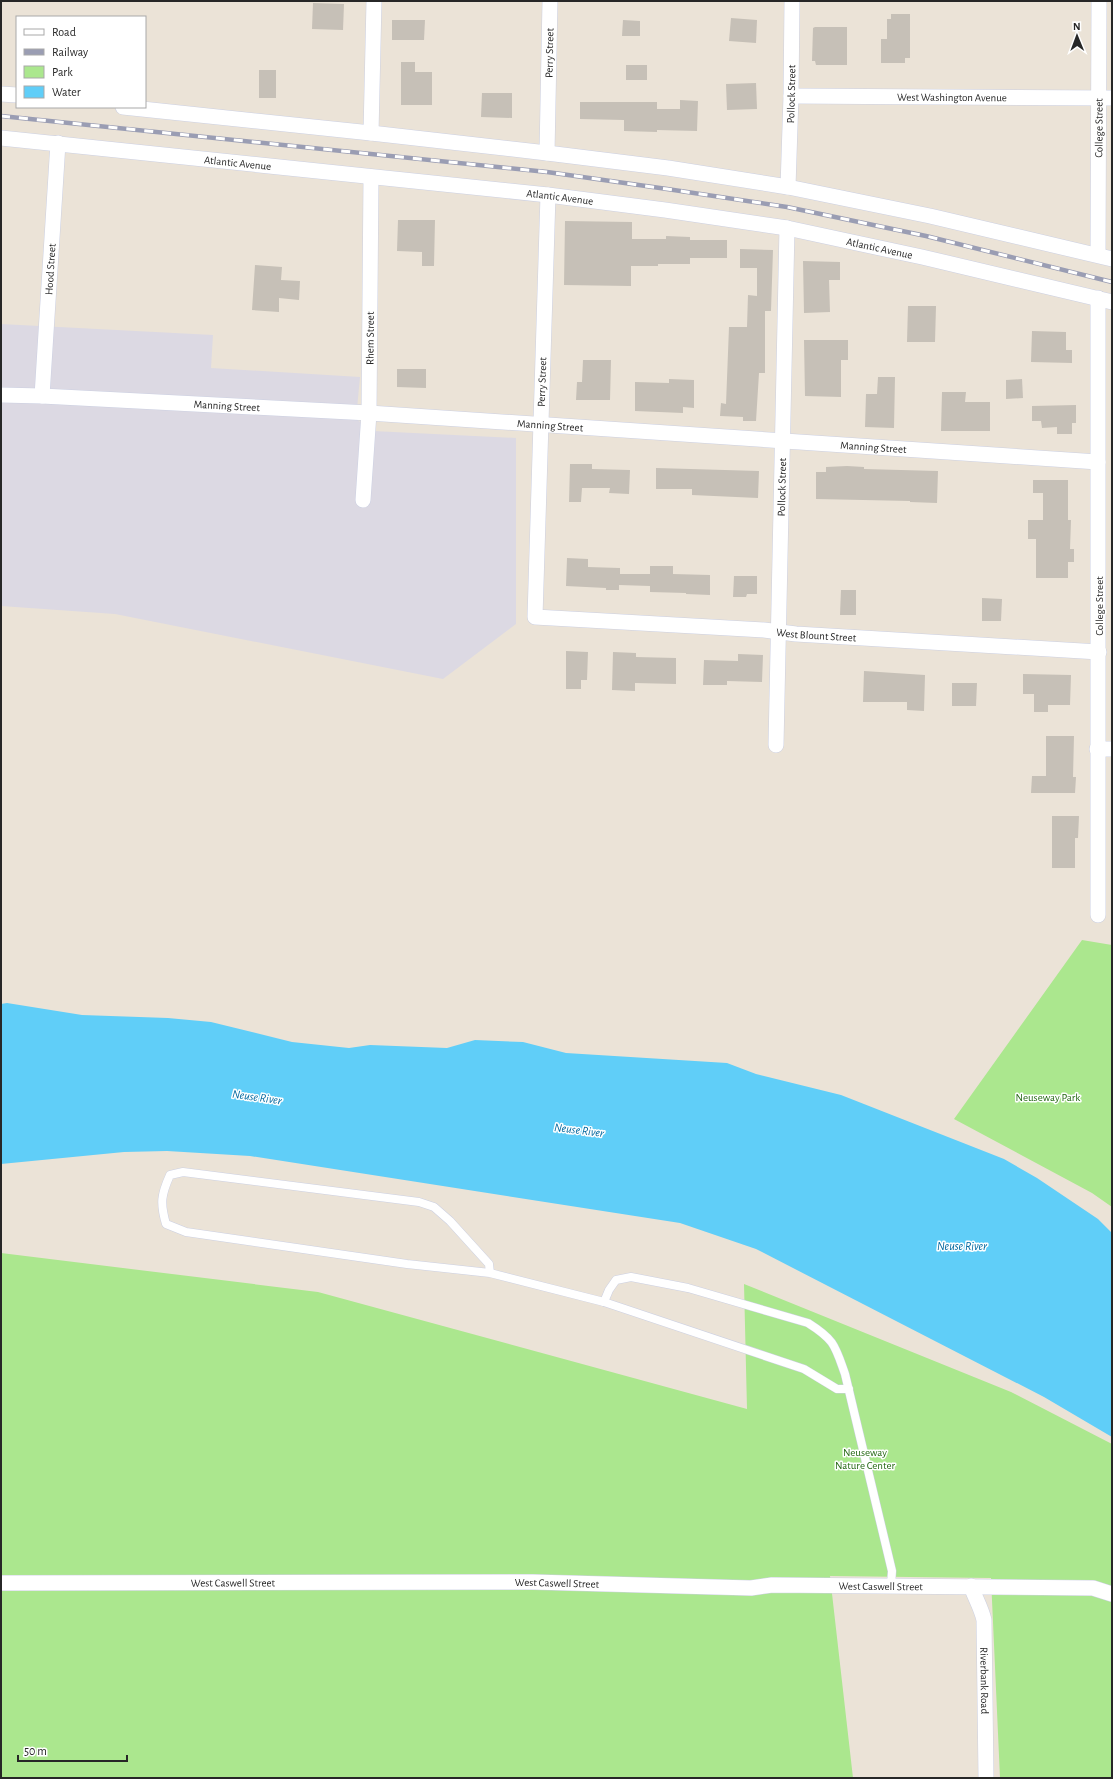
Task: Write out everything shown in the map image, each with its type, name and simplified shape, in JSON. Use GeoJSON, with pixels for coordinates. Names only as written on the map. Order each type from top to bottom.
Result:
{"type":"FeatureCollection","features":[{"type":"Feature","properties":{"kind":"street"},"geometry":{"type":"LineString","coordinates":[[371,133],[374,1]]}},
{"type":"Feature","properties":{"kind":"street","name":"Perry Street"},"geometry":{"type":"LineString","coordinates":[[547,153],[550,1]]}},
{"type":"Feature","properties":{"kind":"street","name":"Pollock Street"},"geometry":{"type":"LineString","coordinates":[[788,186],[792,1]]}},
{"type":"Feature","properties":{"kind":"street","name":"College Street"},"geometry":{"type":"LineString","coordinates":[[1099,1],[1106,98],[1105,257]]}},
{"type":"Feature","properties":{"kind":"street"},"geometry":{"type":"LineString","coordinates":[[1,94],[16,95]]}},
{"type":"Feature","properties":{"kind":"street","name":"West Washington Avenue"},"geometry":{"type":"LineString","coordinates":[[791,96],[1106,98]]}},
{"type":"Feature","properties":{"kind":"street"},"geometry":{"type":"LineString","coordinates":[[133,108],[547,153],[668,168],[788,186],[930,216],[1105,257]]}},
{"type":"Feature","properties":{"kind":"street","name":"Atlantic Avenue"},"geometry":{"type":"LineString","coordinates":[[1,138],[548,195],[665,210],[787,228],[1105,300]]}},
{"type":"Feature","properties":{"kind":"street","name":"Hood Street"},"geometry":{"type":"LineString","coordinates":[[42,396],[58,144]]}},
{"type":"Feature","properties":{"kind":"street","name":"Rhem Street"},"geometry":{"type":"LineString","coordinates":[[363,500],[369,413],[371,177]]}},
{"type":"Feature","properties":{"kind":"street","name":"Perry Street"},"geometry":{"type":"LineString","coordinates":[[535,617],[548,195]]}},
{"type":"Feature","properties":{"kind":"street","name":"Pollock Street"},"geometry":{"type":"LineString","coordinates":[[776,745],[787,228]]}},
{"type":"Feature","properties":{"kind":"street","name":"College Street"},"geometry":{"type":"LineString","coordinates":[[1098,915],[1098,462],[1105,300]]}},
{"type":"Feature","properties":{"kind":"street","name":"Manning Street"},"geometry":{"type":"LineString","coordinates":[[1,395],[369,413],[540,426],[782,440],[1098,462]]}},
{"type":"Feature","properties":{"kind":"street","name":"West Blount Street"},"geometry":{"type":"LineString","coordinates":[[535,617],[1099,652]]}},
{"type":"Feature","properties":{"kind":"street"},"geometry":{"type":"LineString","coordinates":[[1097,749],[1112,749]]}},
{"type":"Feature","properties":{"kind":"street","name":"West Caswell Street"},"geometry":{"type":"LineString","coordinates":[[1,1583],[533,1582],[751,1588],[772,1585],[971,1586],[1093,1588],[1112,1594]]}},
{"type":"Feature","properties":{"kind":"street","name":"Riverbank Road"},"geometry":{"type":"LineString","coordinates":[[971,1586],[975,1598],[980,1604],[984,1620],[986,1778]]}},
{"type":"Feature","properties":{"kind":"lane"},"geometry":{"type":"LineString","coordinates":[[490,1273],[489,1264],[450,1221],[434,1207],[419,1202],[183,1172],[170,1175],[163,1192],[161,1206],[166,1224],[186,1232],[407,1264],[490,1273],[604,1302],[804,1369],[838,1389],[849,1389]]}},
{"type":"Feature","properties":{"kind":"lane"},"geometry":{"type":"LineString","coordinates":[[604,1302],[609,1290],[616,1280],[630,1277],[688,1288],[808,1323],[824,1333],[836,1346],[849,1389],[892,1571],[891,1586]]}},
{"type":"Feature","properties":{"kind":"shaded area"},"geometry":{"type":"Polygon","coordinates":[[[1,324],[213,335],[211,368],[360,377],[356,419],[373,431],[516,438],[516,624],[443,679],[115,614],[1,606],[1,324]]]}},
{"type":"Feature","properties":{"kind":"green space","name":"Neuseway Park"},"geometry":{"type":"Polygon","coordinates":[[[1082,940],[1112,945],[1112,1207],[1092,1193],[954,1119],[1082,940]]]}},
{"type":"Feature","properties":{"kind":"green space","name":"Neuseway Nature Center"},"geometry":{"type":"Polygon","coordinates":[[[1,1253],[318,1292],[747,1409],[744,1284],[1011,1392],[1112,1444],[1112,1778],[1000,1778],[991,1578],[830,1576],[853,1778],[1,1778],[1,1253]]]}},
{"type":"Feature","properties":{"kind":"water","name":"Neuse River"},"geometry":{"type":"Polygon","coordinates":[[[7,1003],[82,1015],[168,1018],[211,1022],[292,1042],[349,1048],[370,1045],[447,1048],[475,1040],[523,1042],[566,1053],[727,1063],[756,1074],[841,1095],[1004,1159],[1037,1178],[1098,1219],[1112,1233],[1112,1437],[1044,1397],[756,1249],[680,1223],[250,1156],[167,1151],[124,1152],[1,1164],[1,1004],[7,1003]]]}},
{"type":"Feature","properties":{"kind":"building"},"geometry":{"type":"Polygon","coordinates":[[[313,3],[344,4],[343,30],[312,29],[313,3]]]}},
{"type":"Feature","properties":{"kind":"building"},"geometry":{"type":"Polygon","coordinates":[[[891,14],[910,14],[910,58],[905,58],[905,63],[881,63],[881,39],[887,39],[887,19],[891,19],[891,14]]]}},
{"type":"Feature","properties":{"kind":"building"},"geometry":{"type":"Polygon","coordinates":[[[731,18],[757,20],[756,43],[729,41],[731,18]]]}},
{"type":"Feature","properties":{"kind":"building"},"geometry":{"type":"Polygon","coordinates":[[[392,20],[425,20],[424,40],[392,40],[392,20]]]}},
{"type":"Feature","properties":{"kind":"building"},"geometry":{"type":"Polygon","coordinates":[[[623,20],[640,21],[640,36],[622,36],[623,20]]]}},
{"type":"Feature","properties":{"kind":"building"},"geometry":{"type":"Polygon","coordinates":[[[847,27],[847,65],[816,65],[815,61],[812,61],[813,28],[847,27]]]}},
{"type":"Feature","properties":{"kind":"building"},"geometry":{"type":"Polygon","coordinates":[[[401,62],[415,62],[415,72],[432,72],[432,105],[401,105],[401,62]]]}},
{"type":"Feature","properties":{"kind":"building"},"geometry":{"type":"Polygon","coordinates":[[[626,65],[647,65],[647,80],[626,80],[626,65]]]}},
{"type":"Feature","properties":{"kind":"building"},"geometry":{"type":"Polygon","coordinates":[[[259,70],[276,70],[276,98],[259,98],[259,70]]]}},
{"type":"Feature","properties":{"kind":"building"},"geometry":{"type":"Polygon","coordinates":[[[756,83],[757,109],[727,110],[726,84],[756,83]]]}},
{"type":"Feature","properties":{"kind":"building"},"geometry":{"type":"Polygon","coordinates":[[[482,93],[512,93],[512,118],[481,117],[482,93]]]}},
{"type":"Feature","properties":{"kind":"building"},"geometry":{"type":"Polygon","coordinates":[[[680,100],[698,101],[697,131],[624,131],[624,120],[580,119],[580,102],[657,102],[657,109],[680,109],[680,100]]]}},
{"type":"Feature","properties":{"kind":"building"},"geometry":{"type":"Polygon","coordinates":[[[398,220],[435,220],[434,266],[422,266],[422,252],[397,251],[398,220]]]}},
{"type":"Feature","properties":{"kind":"building"},"geometry":{"type":"Polygon","coordinates":[[[565,221],[632,222],[632,239],[666,239],[666,236],[690,237],[690,240],[727,240],[727,258],[690,258],[690,264],[631,266],[631,286],[564,285],[565,221]]]}},
{"type":"Feature","properties":{"kind":"building"},"geometry":{"type":"Polygon","coordinates":[[[740,249],[773,250],[771,311],[765,311],[765,373],[759,373],[756,421],[743,421],[743,417],[720,416],[721,403],[726,404],[729,327],[747,327],[748,295],[757,296],[757,268],[740,268],[740,249]]]}},
{"type":"Feature","properties":{"kind":"building"},"geometry":{"type":"Polygon","coordinates":[[[803,261],[840,262],[840,280],[829,280],[830,312],[804,313],[803,261]]]}},
{"type":"Feature","properties":{"kind":"building"},"geometry":{"type":"Polygon","coordinates":[[[255,265],[282,267],[281,280],[300,281],[299,300],[279,298],[279,312],[252,310],[255,265]]]}},
{"type":"Feature","properties":{"kind":"building"},"geometry":{"type":"Polygon","coordinates":[[[908,306],[936,306],[935,342],[907,342],[908,306]]]}},
{"type":"Feature","properties":{"kind":"building"},"geometry":{"type":"Polygon","coordinates":[[[1032,331],[1066,332],[1066,350],[1072,350],[1072,363],[1031,362],[1032,331]]]}},
{"type":"Feature","properties":{"kind":"building"},"geometry":{"type":"Polygon","coordinates":[[[804,340],[848,340],[848,360],[841,360],[841,397],[805,396],[804,340]]]}},
{"type":"Feature","properties":{"kind":"building"},"geometry":{"type":"Polygon","coordinates":[[[583,360],[611,360],[610,400],[576,400],[577,382],[582,382],[583,360]]]}},
{"type":"Feature","properties":{"kind":"building"},"geometry":{"type":"Polygon","coordinates":[[[397,369],[426,369],[426,388],[397,387],[397,369]]]}},
{"type":"Feature","properties":{"kind":"building"},"geometry":{"type":"Polygon","coordinates":[[[878,377],[895,377],[894,428],[865,427],[866,394],[877,394],[878,377]]]}},
{"type":"Feature","properties":{"kind":"building"},"geometry":{"type":"Polygon","coordinates":[[[669,379],[694,380],[694,408],[683,407],[683,413],[635,411],[635,382],[669,383],[669,379]]]}},
{"type":"Feature","properties":{"kind":"building"},"geometry":{"type":"Polygon","coordinates":[[[1022,379],[1023,398],[1006,399],[1006,380],[1022,379]]]}},
{"type":"Feature","properties":{"kind":"building"},"geometry":{"type":"Polygon","coordinates":[[[942,392],[966,392],[965,402],[990,402],[990,431],[941,431],[942,392]]]}},
{"type":"Feature","properties":{"kind":"building"},"geometry":{"type":"Polygon","coordinates":[[[1076,405],[1076,423],[1072,423],[1072,434],[1057,434],[1057,427],[1042,428],[1041,421],[1032,421],[1032,406],[1076,405]]]}},
{"type":"Feature","properties":{"kind":"building"},"geometry":{"type":"Polygon","coordinates":[[[570,464],[592,464],[592,469],[630,470],[629,494],[609,493],[610,488],[582,488],[581,502],[569,502],[570,464]]]}},
{"type":"Feature","properties":{"kind":"building"},"geometry":{"type":"Polygon","coordinates":[[[826,467],[864,467],[864,469],[938,471],[937,503],[816,499],[816,472],[826,472],[826,467]]]}},
{"type":"Feature","properties":{"kind":"building"},"geometry":{"type":"Polygon","coordinates":[[[656,468],[759,471],[758,498],[692,495],[692,489],[656,489],[656,468]]]}},
{"type":"Feature","properties":{"kind":"building"},"geometry":{"type":"Polygon","coordinates":[[[1033,480],[1068,480],[1068,520],[1071,520],[1070,549],[1074,549],[1074,562],[1068,562],[1068,578],[1036,578],[1036,539],[1028,539],[1028,520],[1043,520],[1043,493],[1033,493],[1033,480]]]}},
{"type":"Feature","properties":{"kind":"building"},"geometry":{"type":"Polygon","coordinates":[[[567,558],[588,559],[588,567],[620,568],[620,574],[650,574],[650,566],[673,566],[673,574],[710,575],[710,595],[650,592],[650,586],[619,585],[619,590],[606,590],[606,588],[566,586],[567,558]]]}},
{"type":"Feature","properties":{"kind":"building"},"geometry":{"type":"Polygon","coordinates":[[[734,576],[757,576],[757,594],[747,594],[746,597],[733,597],[734,576]]]}},
{"type":"Feature","properties":{"kind":"building"},"geometry":{"type":"Polygon","coordinates":[[[841,590],[856,590],[856,615],[840,615],[841,590]]]}},
{"type":"Feature","properties":{"kind":"building"},"geometry":{"type":"Polygon","coordinates":[[[982,598],[1002,599],[1001,621],[982,621],[982,598]]]}},
{"type":"Feature","properties":{"kind":"building"},"geometry":{"type":"Polygon","coordinates":[[[566,651],[588,652],[587,680],[581,680],[581,689],[566,689],[566,651]]]}},
{"type":"Feature","properties":{"kind":"building"},"geometry":{"type":"Polygon","coordinates":[[[613,652],[636,653],[636,657],[676,658],[676,684],[635,683],[635,691],[612,690],[613,652]]]}},
{"type":"Feature","properties":{"kind":"building"},"geometry":{"type":"Polygon","coordinates":[[[738,654],[763,655],[762,682],[727,681],[727,685],[703,685],[704,660],[738,661],[738,654]]]}},
{"type":"Feature","properties":{"kind":"building"},"geometry":{"type":"Polygon","coordinates":[[[864,671],[925,675],[924,711],[907,710],[907,702],[863,702],[864,671]]]}},
{"type":"Feature","properties":{"kind":"building"},"geometry":{"type":"Polygon","coordinates":[[[1023,674],[1071,675],[1070,705],[1048,705],[1048,712],[1034,712],[1034,694],[1023,694],[1023,674]]]}},
{"type":"Feature","properties":{"kind":"building"},"geometry":{"type":"Polygon","coordinates":[[[952,683],[977,683],[976,706],[952,706],[952,683]]]}},
{"type":"Feature","properties":{"kind":"building"},"geometry":{"type":"Polygon","coordinates":[[[1046,736],[1074,736],[1073,777],[1076,777],[1075,793],[1031,793],[1032,776],[1046,776],[1046,736]]]}},
{"type":"Feature","properties":{"kind":"building"},"geometry":{"type":"Polygon","coordinates":[[[1052,816],[1079,816],[1078,838],[1075,838],[1075,868],[1052,868],[1052,816]]]}},
{"type":"Feature","properties":{"kind":"railway"},"geometry":{"type":"LineString","coordinates":[[1,116],[547,172],[667,189],[787,207],[926,236],[1112,282]]}}]}
